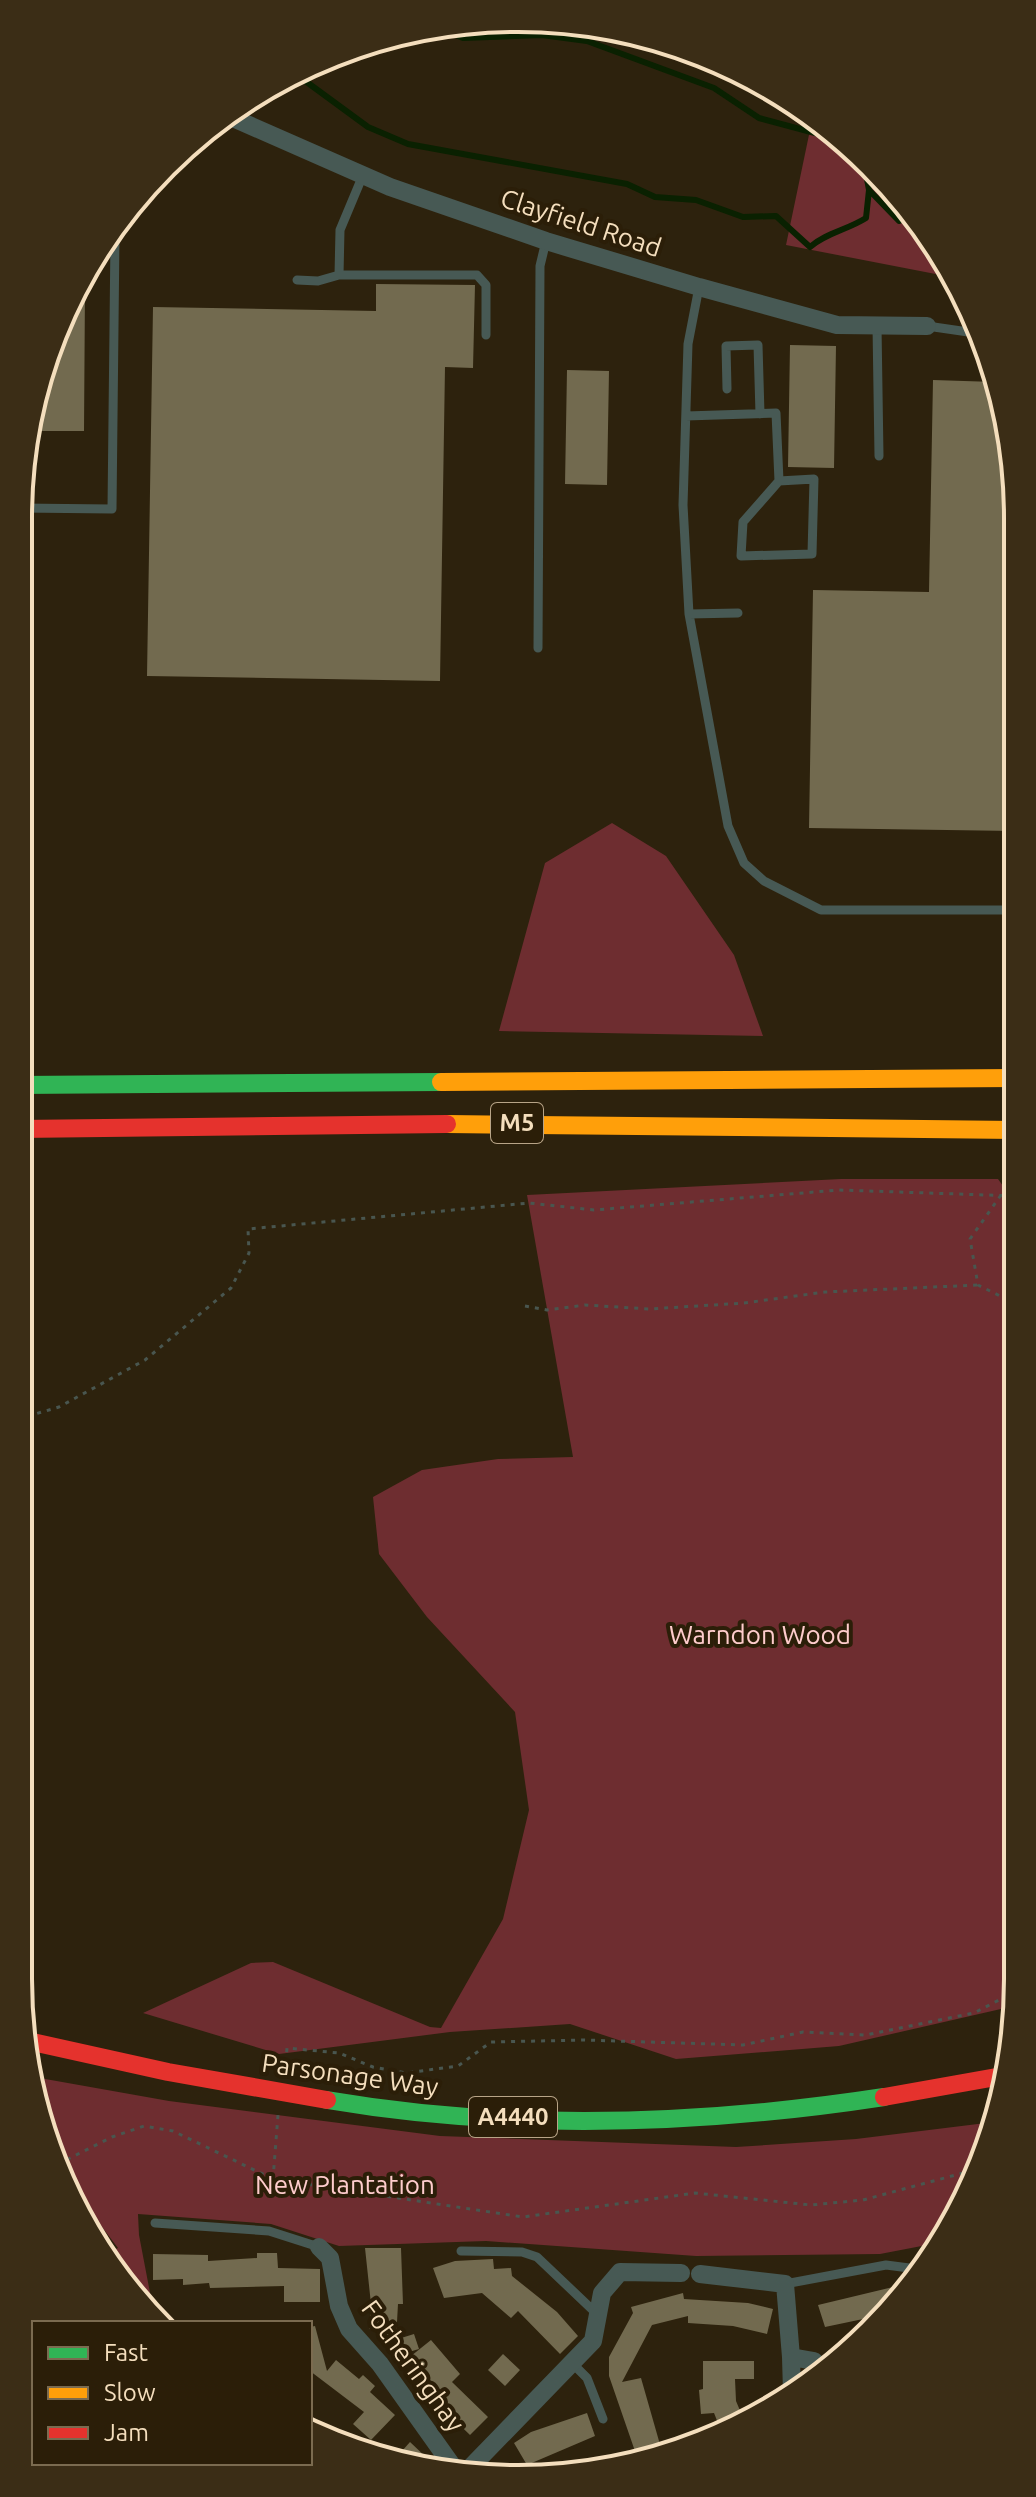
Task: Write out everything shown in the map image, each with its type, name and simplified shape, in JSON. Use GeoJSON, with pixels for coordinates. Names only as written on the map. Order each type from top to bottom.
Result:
{"type":"FeatureCollection","features":[{"type":"Feature","properties":{"kind":"main road","name":"M5"},"geometry":{"type":"LineString","coordinates":[[32,1085],[1004,1078]]}},
{"type":"Feature","properties":{"kind":"main road","name":"M5"},"geometry":{"type":"LineString","coordinates":[[32,1129],[539,1123],[1004,1130]]}},
{"type":"Feature","properties":{"kind":"main road","name":"Parsonage Way"},"geometry":{"type":"LineString","coordinates":[[36,2043],[118,2063],[266,2090],[429,2114],[584,2119],[751,2114],[919,2094],[994,2078]]}},
{"type":"Feature","properties":{"kind":"street","name":"Clayfield Road"},"geometry":{"type":"LineString","coordinates":[[239,120],[363,175],[546,241],[699,287],[837,325],[927,326]]}},
{"type":"Feature","properties":{"kind":"street","name":"Fotheringhay"},"geometry":{"type":"LineString","coordinates":[[319,2247],[330,2258],[339,2306],[349,2329],[380,2364],[448,2460]]}},
{"type":"Feature","properties":{"kind":"street"},"geometry":{"type":"LineString","coordinates":[[475,2463],[593,2341],[602,2293],[620,2272],[681,2273]]}},
{"type":"Feature","properties":{"kind":"street"},"geometry":{"type":"LineString","coordinates":[[700,2274],[785,2284],[792,2380]]}},
{"type":"Feature","properties":{"kind":"street"},"geometry":{"type":"LineString","coordinates":[[791,2357],[814,2361]]}},
{"type":"Feature","properties":{"kind":"lane"},"geometry":{"type":"LineString","coordinates":[[339,275],[340,230],[363,175]]}},
{"type":"Feature","properties":{"kind":"lane"},"geometry":{"type":"LineString","coordinates":[[538,648],[540,266],[546,241]]}},
{"type":"Feature","properties":{"kind":"lane"},"geometry":{"type":"LineString","coordinates":[[32,508],[112,509],[115,247]]}},
{"type":"Feature","properties":{"kind":"lane"},"geometry":{"type":"LineString","coordinates":[[297,280],[318,281],[339,275],[477,275],[486,285],[486,335]]}},
{"type":"Feature","properties":{"kind":"lane"},"geometry":{"type":"LineString","coordinates":[[699,287],[688,344],[683,505],[689,614],[728,826],[744,863],[784,893],[821,910],[1004,910]]}},
{"type":"Feature","properties":{"kind":"lane"},"geometry":{"type":"LineString","coordinates":[[877,326],[879,456]]}},
{"type":"Feature","properties":{"kind":"lane"},"geometry":{"type":"LineString","coordinates":[[927,326],[967,332]]}},
{"type":"Feature","properties":{"kind":"lane"},"geometry":{"type":"LineString","coordinates":[[727,389],[726,346],[758,345],[760,414]]}},
{"type":"Feature","properties":{"kind":"lane"},"geometry":{"type":"LineString","coordinates":[[686,416],[776,413],[779,481],[743,522],[741,556],[812,554],[814,479],[779,481]]}},
{"type":"Feature","properties":{"kind":"lane"},"geometry":{"type":"LineString","coordinates":[[689,614],[738,613]]}},
{"type":"Feature","properties":{"kind":"lane"},"geometry":{"type":"LineString","coordinates":[[155,2223],[269,2231],[319,2247]]}},
{"type":"Feature","properties":{"kind":"lane"},"geometry":{"type":"LineString","coordinates":[[461,2251],[522,2252],[537,2257],[598,2315]]}},
{"type":"Feature","properties":{"kind":"lane"},"geometry":{"type":"LineString","coordinates":[[785,2284],[886,2265],[909,2268]]}},
{"type":"Feature","properties":{"kind":"lane"},"geometry":{"type":"LineString","coordinates":[[572,2363],[587,2378],[603,2419]]}},
{"type":"Feature","properties":{"kind":"path"},"geometry":{"type":"LineString","coordinates":[[32,1415],[59,1407],[145,1360],[231,1288],[249,1253],[248,1229],[529,1203],[594,1210],[839,1190],[1004,1195]]}},
{"type":"Feature","properties":{"kind":"path"},"geometry":{"type":"LineString","coordinates":[[978,1285],[970,1239],[1001,1195]]}},
{"type":"Feature","properties":{"kind":"path"},"geometry":{"type":"LineString","coordinates":[[525,1306],[547,1310],[585,1305],[650,1309],[744,1303],[825,1292],[978,1285],[1004,1298]]}},
{"type":"Feature","properties":{"kind":"path"},"geometry":{"type":"LineString","coordinates":[[285,2072],[287,2048],[339,2053],[373,2067],[406,2073],[458,2066],[491,2042],[585,2040],[743,2045],[803,2032],[866,2035],[974,2013],[1003,1999]]}},
{"type":"Feature","properties":{"kind":"path"},"geometry":{"type":"LineString","coordinates":[[273,2179],[279,2110]]}},
{"type":"Feature","properties":{"kind":"path"},"geometry":{"type":"LineString","coordinates":[[67,2160],[112,2137],[144,2126],[173,2131],[273,2179],[523,2217],[695,2193],[811,2205],[863,2200],[963,2173]]}},
{"type":"Feature","properties":{"kind":"green space"},"geometry":{"type":"Polygon","coordinates":[[[810,130],[862,174],[904,222],[939,275],[786,245],[810,130]]]}},
{"type":"Feature","properties":{"kind":"green space"},"geometry":{"type":"Polygon","coordinates":[[[612,823],[666,856],[734,955],[763,1036],[499,1031],[545,863],[612,823]]]}},
{"type":"Feature","properties":{"kind":"green space","name":"Warndon Wood"},"geometry":{"type":"Polygon","coordinates":[[[841,1179],[998,1179],[1004,1187],[1003,2008],[839,2046],[676,2059],[570,2024],[450,2032],[279,2054],[143,2013],[251,1963],[273,1962],[430,2027],[441,2028],[503,1919],[529,1810],[515,1712],[427,1617],[379,1554],[373,1497],[422,1470],[498,1459],[573,1457],[527,1195],[841,1179]]]}},
{"type":"Feature","properties":{"kind":"green space","name":"New Plantation"},"geometry":{"type":"Polygon","coordinates":[[[42,2078],[169,2101],[440,2136],[736,2147],[856,2139],[981,2124],[954,2194],[924,2245],[880,2254],[696,2256],[486,2241],[339,2246],[271,2224],[138,2214],[151,2296],[114,2250],[118,2248],[94,2217],[69,2165],[42,2078]]]}},
{"type":"Feature","properties":{"kind":"building"},"geometry":{"type":"Polygon","coordinates":[[[376,284],[475,285],[473,368],[445,367],[440,681],[147,676],[153,307],[376,311],[376,284]]]}},
{"type":"Feature","properties":{"kind":"building"},"geometry":{"type":"Polygon","coordinates":[[[85,298],[84,431],[40,431],[58,362],[85,298]]]}},
{"type":"Feature","properties":{"kind":"building"},"geometry":{"type":"Polygon","coordinates":[[[790,345],[836,346],[834,468],[788,467],[790,345]]]}},
{"type":"Feature","properties":{"kind":"building"},"geometry":{"type":"Polygon","coordinates":[[[567,370],[609,371],[607,485],[565,484],[567,370]]]}},
{"type":"Feature","properties":{"kind":"building"},"geometry":{"type":"Polygon","coordinates":[[[933,380],[984,382],[995,423],[1003,486],[1004,831],[809,828],[813,590],[929,592],[933,380]]]}},
{"type":"Feature","properties":{"kind":"building"},"geometry":{"type":"Polygon","coordinates":[[[365,2248],[401,2248],[403,2304],[398,2304],[396,2340],[378,2339],[378,2330],[369,2329],[371,2304],[365,2248]]]}},
{"type":"Feature","properties":{"kind":"building"},"geometry":{"type":"Polygon","coordinates":[[[257,2253],[277,2253],[278,2268],[320,2269],[320,2302],[284,2302],[284,2286],[210,2288],[209,2283],[183,2285],[183,2279],[153,2280],[153,2254],[208,2255],[208,2261],[257,2258],[257,2253]]]}},
{"type":"Feature","properties":{"kind":"building"},"geometry":{"type":"Polygon","coordinates":[[[493,2259],[494,2269],[511,2268],[512,2276],[557,2312],[578,2336],[560,2354],[518,2311],[511,2318],[482,2293],[444,2298],[433,2268],[455,2261],[493,2259]]]}},
{"type":"Feature","properties":{"kind":"building"},"geometry":{"type":"Polygon","coordinates":[[[893,2287],[866,2318],[825,2327],[818,2305],[893,2287]]]}},
{"type":"Feature","properties":{"kind":"building"},"geometry":{"type":"Polygon","coordinates":[[[683,2293],[684,2299],[748,2303],[773,2309],[767,2334],[733,2326],[688,2323],[688,2316],[652,2325],[622,2382],[641,2378],[660,2443],[635,2450],[609,2376],[609,2357],[633,2313],[631,2307],[683,2293]]]}},
{"type":"Feature","properties":{"kind":"building"},"geometry":{"type":"Polygon","coordinates":[[[315,2326],[327,2371],[336,2360],[359,2379],[363,2375],[375,2386],[370,2392],[395,2415],[371,2440],[353,2424],[364,2412],[312,2373],[312,2327],[315,2326]]]}},
{"type":"Feature","properties":{"kind":"building"},"geometry":{"type":"Polygon","coordinates":[[[414,2334],[419,2349],[402,2354],[398,2339],[414,2334]]]}},
{"type":"Feature","properties":{"kind":"building"},"geometry":{"type":"Polygon","coordinates":[[[431,2340],[460,2374],[452,2382],[488,2417],[470,2435],[437,2403],[445,2395],[413,2363],[411,2356],[431,2340]]]}},
{"type":"Feature","properties":{"kind":"building"},"geometry":{"type":"Polygon","coordinates":[[[503,2354],[520,2370],[505,2386],[488,2370],[503,2354]]]}},
{"type":"Feature","properties":{"kind":"building"},"geometry":{"type":"Polygon","coordinates":[[[703,2361],[754,2361],[754,2379],[735,2379],[736,2401],[740,2411],[718,2422],[714,2413],[701,2414],[699,2390],[703,2389],[703,2361]]]}},
{"type":"Feature","properties":{"kind":"building"},"geometry":{"type":"Polygon","coordinates":[[[587,2413],[595,2436],[527,2465],[514,2443],[531,2432],[587,2413]]]}},
{"type":"Feature","properties":{"kind":"building"},"geometry":{"type":"Polygon","coordinates":[[[410,2442],[425,2456],[423,2456],[402,2451],[410,2442]]]}},
{"type":"Feature","properties":{"kind":"waterway"},"geometry":{"type":"LineString","coordinates":[[458,36],[542,35],[587,41],[714,88],[759,118],[815,133]]}},
{"type":"Feature","properties":{"kind":"waterway"},"geometry":{"type":"LineString","coordinates":[[305,81],[368,127],[408,144],[627,184],[655,197],[696,200],[743,217],[776,216],[810,247],[866,218],[869,190],[899,221],[902,220]]}},
{"type":"Feature","properties":{"kind":"waterway"},"geometry":{"type":"LineString","coordinates":[[867,180],[869,190]]}},
{"type":"Feature","properties":{"kind":"traffic: fast"},"geometry":{"type":"LineString","coordinates":[[32,1085],[441,1082]]}},
{"type":"Feature","properties":{"kind":"traffic: fast"},"geometry":{"type":"LineString","coordinates":[[327,2100],[465,2117],[605,2121],[745,2114],[884,2097]]}},
{"type":"Feature","properties":{"kind":"traffic: slow"},"geometry":{"type":"LineString","coordinates":[[441,1082],[1004,1078]]}},
{"type":"Feature","properties":{"kind":"traffic: slow"},"geometry":{"type":"LineString","coordinates":[[447,1124],[1004,1130]]}},
{"type":"Feature","properties":{"kind":"traffic: jam"},"geometry":{"type":"LineString","coordinates":[[32,1129],[447,1124]]}},
{"type":"Feature","properties":{"kind":"traffic: jam"},"geometry":{"type":"LineString","coordinates":[[36,2043],[168,2072],[327,2100]]}},
{"type":"Feature","properties":{"kind":"traffic: jam"},"geometry":{"type":"LineString","coordinates":[[884,2097],[994,2077]]}}]}
